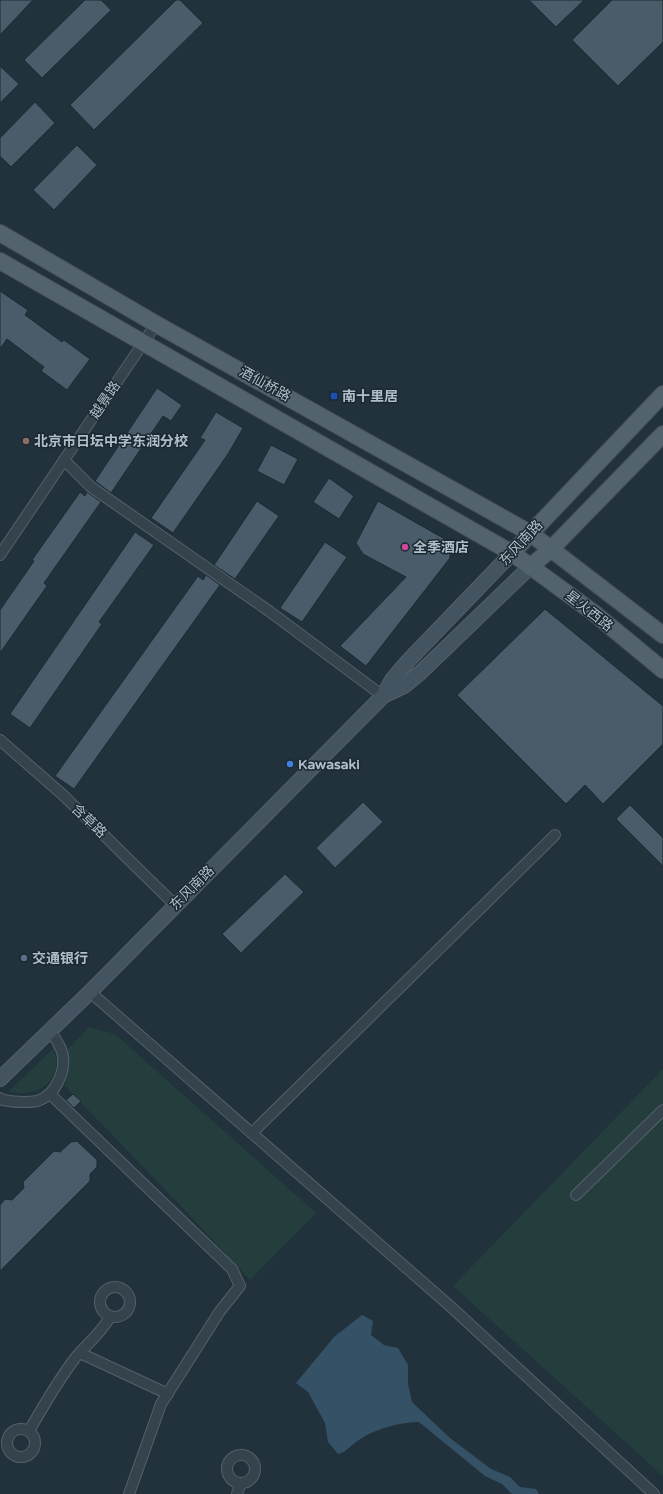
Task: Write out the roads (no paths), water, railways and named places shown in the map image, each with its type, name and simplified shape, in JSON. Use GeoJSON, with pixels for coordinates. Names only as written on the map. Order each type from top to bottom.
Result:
{"type":"FeatureCollection","features":[{"type":"Feature","properties":{"kind":"main road","name":"酒仙桥路"},"geometry":{"type":"LineString","coordinates":[[0,233],[156,324],[530,533]]}},
{"type":"Feature","properties":{"kind":"main road","name":"酒仙桥路"},"geometry":{"type":"LineString","coordinates":[[0,261],[512,553]]}},
{"type":"Feature","properties":{"kind":"main road","name":"东风南路"},"geometry":{"type":"LineString","coordinates":[[512,553],[663,394]]}},
{"type":"Feature","properties":{"kind":"main road","name":"东风南路"},"geometry":{"type":"LineString","coordinates":[[530,566],[550,550],[663,434]]}},
{"type":"Feature","properties":{"kind":"main road","name":"星火西路"},"geometry":{"type":"LineString","coordinates":[[530,533],[663,636]]}},
{"type":"Feature","properties":{"kind":"main road","name":"星火西路"},"geometry":{"type":"LineString","coordinates":[[512,553],[594,613],[663,670]]}},
{"type":"Feature","properties":{"kind":"street","name":"越景路"},"geometry":{"type":"LineString","coordinates":[[0,555],[156,324]]}},
{"type":"Feature","properties":{"kind":"street"},"geometry":{"type":"LineString","coordinates":[[64,460],[91,487],[269,610],[383,696]]}},
{"type":"Feature","properties":{"kind":"street","name":"东风南路"},"geometry":{"type":"LineString","coordinates":[[0,1079],[90,992],[383,696],[392,680],[408,661],[512,553]]}},
{"type":"Feature","properties":{"kind":"street","name":"东风南路"},"geometry":{"type":"LineString","coordinates":[[383,696],[404,686],[410,681],[530,566]]}},
{"type":"Feature","properties":{"kind":"street","name":"含草路"},"geometry":{"type":"LineString","coordinates":[[0,740],[63,795],[175,905]]}},
{"type":"Feature","properties":{"kind":"street"},"geometry":{"type":"LineString","coordinates":[[252,1133],[555,835]]}},
{"type":"Feature","properties":{"kind":"street"},"geometry":{"type":"LineString","coordinates":[[90,992],[450,1306],[654,1494]]}},
{"type":"Feature","properties":{"kind":"street"},"geometry":{"type":"LineString","coordinates":[[0,1098],[8,1101],[26,1102],[38,1100],[50,1094],[62,1072],[62,1064],[61,1050],[50,1030]]}},
{"type":"Feature","properties":{"kind":"street"},"geometry":{"type":"LineString","coordinates":[[50,1094],[232,1269],[240,1286],[220,1311],[161,1404],[129,1494]]}},
{"type":"Feature","properties":{"kind":"street"},"geometry":{"type":"LineString","coordinates":[[576,1195],[663,1110]]}},
{"type":"Feature","properties":{"kind":"street"},"geometry":{"type":"LineString","coordinates":[[29,1431],[50,1394],[80,1353],[102,1331],[110,1317]]}},
{"type":"Feature","properties":{"kind":"street"},"geometry":{"type":"LineString","coordinates":[[80,1353],[168,1394]]}},
{"type":"Feature","properties":{"kind":"street"},"geometry":{"type":"LineString","coordinates":[[237,1494],[241,1483]]}},
{"type":"Feature","properties":{"kind":"water"},"geometry":{"type":"Polygon","coordinates":[[[362,1315],[373,1321],[371,1335],[384,1345],[398,1348],[408,1365],[408,1384],[412,1402],[450,1438],[491,1469],[510,1477],[520,1487],[536,1489],[539,1494],[512,1494],[502,1484],[485,1476],[419,1422],[412,1422],[380,1429],[365,1436],[345,1451],[338,1454],[328,1442],[325,1423],[308,1392],[296,1383],[334,1337],[362,1315]]]}},
{"type":"Feature","properties":{"kind":"place","name":"南十里居"},"geometry":{"type":"Point","coordinates":[334,396]}},
{"type":"Feature","properties":{"kind":"place","name":"北京市日坛中学东润分校"},"geometry":{"type":"Point","coordinates":[26,441]}},
{"type":"Feature","properties":{"kind":"place","name":"全季酒店"},"geometry":{"type":"Point","coordinates":[405,547]}},
{"type":"Feature","properties":{"kind":"place","name":"Kawasaki"},"geometry":{"type":"Point","coordinates":[290,764]}},
{"type":"Feature","properties":{"kind":"place","name":"交通银行"},"geometry":{"type":"Point","coordinates":[24,958]}}]}
